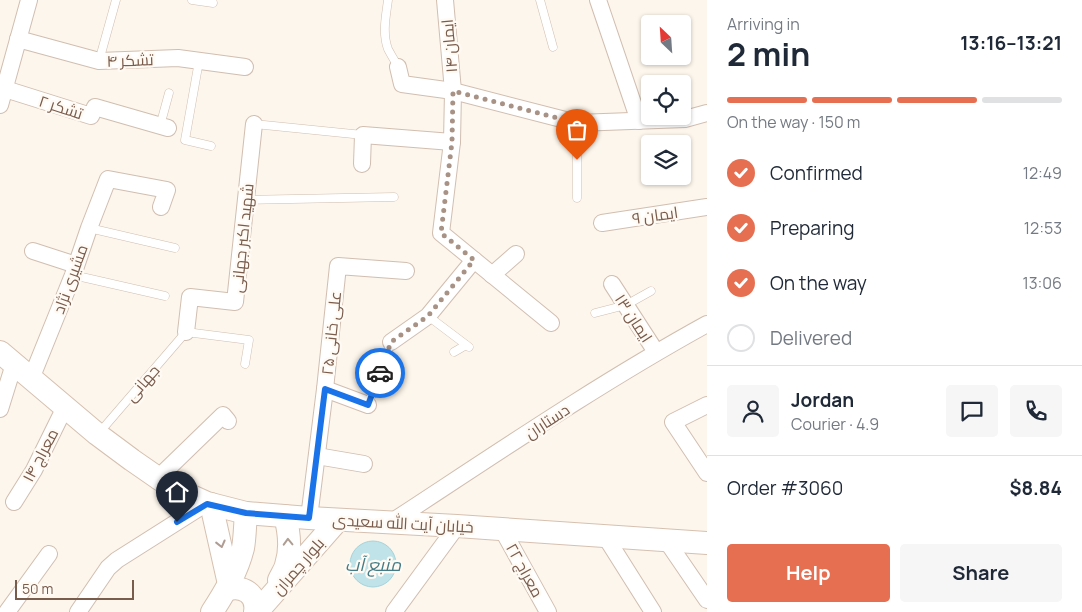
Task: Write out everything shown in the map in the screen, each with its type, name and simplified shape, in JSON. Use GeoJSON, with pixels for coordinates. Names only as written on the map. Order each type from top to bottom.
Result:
{"type":"FeatureCollection","features":[{"type":"Feature","properties":{"kind":"main road","name":"خیابان آیت الله سعیدی"},"geometry":{"type":"LineString","coordinates":[[7,358],[132,460],[176,489],[209,504],[246,513],[309,518],[707,543]]}},
{"type":"Feature","properties":{"kind":"main road"},"geometry":{"type":"LineString","coordinates":[[209,504],[228,587]]}},
{"type":"Feature","properties":{"kind":"main road"},"geometry":{"type":"LineString","coordinates":[[212,612],[228,587],[237,566],[243,546],[246,513]]}},
{"type":"Feature","properties":{"kind":"main road"},"geometry":{"type":"LineString","coordinates":[[228,587],[243,589],[248,592],[260,608],[286,565],[289,548],[285,516]]}},
{"type":"Feature","properties":{"kind":"main road","name":"بلوار چمران"},"geometry":{"type":"LineString","coordinates":[[260,608],[338,520]]}},
{"type":"Feature","properties":{"kind":"street"},"geometry":{"type":"LineString","coordinates":[[0,106],[29,0]]}},
{"type":"Feature","properties":{"kind":"street","name":"ایمان ۱۴"},"geometry":{"type":"LineString","coordinates":[[445,0],[453,91],[452,142],[441,233],[474,260]]}},
{"type":"Feature","properties":{"kind":"street"},"geometry":{"type":"LineString","coordinates":[[598,0],[639,121]]}},
{"type":"Feature","properties":{"kind":"street","name":"تشکر ۴"},"geometry":{"type":"LineString","coordinates":[[18,39],[99,62],[178,58],[245,67]]}},
{"type":"Feature","properties":{"kind":"street"},"geometry":{"type":"LineString","coordinates":[[398,67],[402,84],[453,91],[577,123],[685,118],[707,112]]}},
{"type":"Feature","properties":{"kind":"street","name":"تشکر ۲"},"geometry":{"type":"LineString","coordinates":[[5,89],[91,116],[95,107],[164,127]]}},
{"type":"Feature","properties":{"kind":"street","name":"شهید اکبر جهانی"},"geometry":{"type":"LineString","coordinates":[[186,332],[190,296],[235,302],[254,124]]}},
{"type":"Feature","properties":{"kind":"street"},"geometry":{"type":"LineString","coordinates":[[362,164],[363,135],[452,142]]}},
{"type":"Feature","properties":{"kind":"street","name":"مشیری نژاد"},"geometry":{"type":"LineString","coordinates":[[31,379],[108,179],[167,190],[162,207]]}},
{"type":"Feature","properties":{"kind":"street","name":"ایمان ۹"},"geometry":{"type":"LineString","coordinates":[[602,223],[707,208]]}},
{"type":"Feature","properties":{"kind":"street"},"geometry":{"type":"LineString","coordinates":[[33,251],[74,270]]}},
{"type":"Feature","properties":{"kind":"street"},"geometry":{"type":"LineString","coordinates":[[492,275],[516,254]]}},
{"type":"Feature","properties":{"kind":"street"},"geometry":{"type":"LineString","coordinates":[[391,342],[428,316],[474,260],[552,323]]}},
{"type":"Feature","properties":{"kind":"street","name":"علی خانی ۲۵"},"geometry":{"type":"LineString","coordinates":[[309,518],[318,456],[338,266],[406,270]]}},
{"type":"Feature","properties":{"kind":"street","name":"ایمان ۱۳"},"geometry":{"type":"LineString","coordinates":[[612,284],[656,352]]}},
{"type":"Feature","properties":{"kind":"street","name":"دستاران"},"geometry":{"type":"LineString","coordinates":[[390,523],[561,412],[613,387],[656,352],[707,324]]}},
{"type":"Feature","properties":{"kind":"street"},"geometry":{"type":"LineString","coordinates":[[1,399],[7,358]]}},
{"type":"Feature","properties":{"kind":"street"},"geometry":{"type":"LineString","coordinates":[[325,389],[368,405]]}},
{"type":"Feature","properties":{"kind":"street"},"geometry":{"type":"LineString","coordinates":[[707,405],[673,422],[707,473]]}},
{"type":"Feature","properties":{"kind":"street","name":"معراج ۱۴"},"geometry":{"type":"LineString","coordinates":[[14,502],[34,470],[65,407]]}},
{"type":"Feature","properties":{"kind":"street"},"geometry":{"type":"LineString","coordinates":[[158,478],[223,415],[228,421]]}},
{"type":"Feature","properties":{"kind":"street"},"geometry":{"type":"LineString","coordinates":[[318,456],[364,464]]}},
{"type":"Feature","properties":{"kind":"street"},"geometry":{"type":"LineString","coordinates":[[86,609],[108,568],[117,560],[209,504]]}},
{"type":"Feature","properties":{"kind":"street"},"geometry":{"type":"LineString","coordinates":[[399,610],[457,526]]}},
{"type":"Feature","properties":{"kind":"street","name":"معراج ۲۲"},"geometry":{"type":"LineString","coordinates":[[502,529],[548,612]]}},
{"type":"Feature","properties":{"kind":"street"},"geometry":{"type":"LineString","coordinates":[[605,536],[653,612]]}},
{"type":"Feature","properties":{"kind":"street"},"geometry":{"type":"LineString","coordinates":[[666,540],[707,600]]}},
{"type":"Feature","properties":{"kind":"street"},"geometry":{"type":"LineString","coordinates":[[8,612],[49,554]]}},
{"type":"Feature","properties":{"kind":"lane"},"geometry":{"type":"LineString","coordinates":[[99,62],[116,0]]}},
{"type":"Feature","properties":{"kind":"lane"},"geometry":{"type":"LineString","coordinates":[[192,0],[213,3]]}},
{"type":"Feature","properties":{"kind":"lane"},"geometry":{"type":"LineString","coordinates":[[388,0],[384,28],[388,48],[398,67]]}},
{"type":"Feature","properties":{"kind":"lane"},"geometry":{"type":"LineString","coordinates":[[540,0],[553,47]]}},
{"type":"Feature","properties":{"kind":"lane"},"geometry":{"type":"LineString","coordinates":[[199,61],[185,140],[211,146]]}},
{"type":"Feature","properties":{"kind":"lane"},"geometry":{"type":"LineString","coordinates":[[164,127],[169,93]]}},
{"type":"Feature","properties":{"kind":"lane"},"geometry":{"type":"LineString","coordinates":[[577,123],[577,198]]}},
{"type":"Feature","properties":{"kind":"lane"},"geometry":{"type":"LineString","coordinates":[[254,124],[363,135]]}},
{"type":"Feature","properties":{"kind":"lane"},"geometry":{"type":"LineString","coordinates":[[247,200],[394,197]]}},
{"type":"Feature","properties":{"kind":"lane"},"geometry":{"type":"LineString","coordinates":[[89,228],[175,248]]}},
{"type":"Feature","properties":{"kind":"lane"},"geometry":{"type":"LineString","coordinates":[[74,270],[165,296]]}},
{"type":"Feature","properties":{"kind":"lane"},"geometry":{"type":"LineString","coordinates":[[595,313],[626,306],[651,291]]}},
{"type":"Feature","properties":{"kind":"lane"},"geometry":{"type":"LineString","coordinates":[[428,316],[467,346],[454,352]]}},
{"type":"Feature","properties":{"kind":"lane"},"geometry":{"type":"LineString","coordinates":[[186,332],[249,340],[245,364]]}},
{"type":"Feature","properties":{"kind":"lane","name":"جهانی"},"geometry":{"type":"LineString","coordinates":[[98,434],[186,332]]}},
{"type":"Feature","properties":{"kind":"lane"},"geometry":{"type":"LineString","coordinates":[[368,405],[391,342]]}},
{"type":"Feature","properties":{"kind":"water","name":"منبع آب"},"geometry":{"type":"Polygon","coordinates":[[[378,541],[382,542],[392,551],[395,555],[395,573],[386,583],[378,587],[368,587],[360,583],[351,573],[350,559],[354,551],[364,542],[378,541]]]}},
{"type":"Feature","properties":{"kind":"way so far"},"geometry":{"type":"LineString","coordinates":[[380,373],[391,342],[428,316],[474,260],[441,233],[452,142],[453,91],[577,123],[577,160]]}},
{"type":"Feature","properties":{"kind":"route"},"geometry":{"type":"LineString","coordinates":[[177,522],[207,504],[246,513],[309,518],[325,389],[368,405],[380,373]]}}]}
